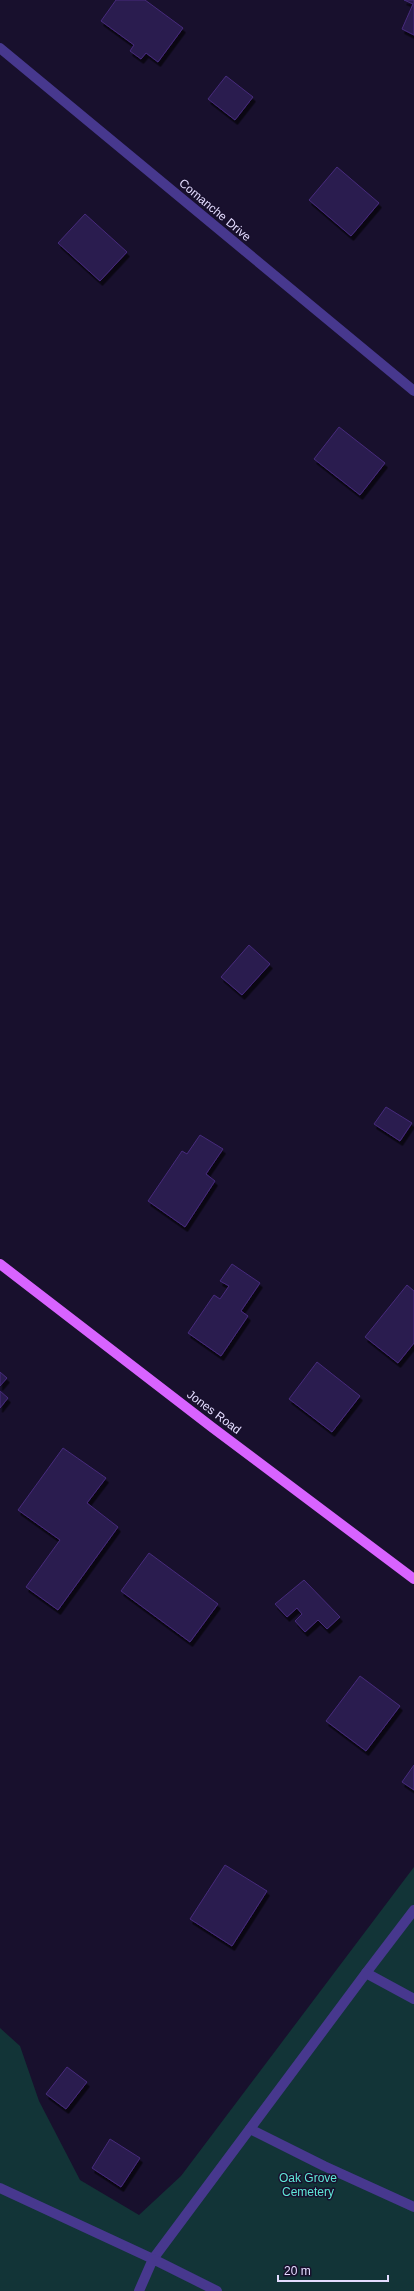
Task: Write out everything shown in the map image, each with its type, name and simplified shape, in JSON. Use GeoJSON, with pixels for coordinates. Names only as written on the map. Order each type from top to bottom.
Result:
{"type":"FeatureCollection","features":[{"type":"Feature","properties":{"kind":"main road","name":"Jones Road"},"geometry":{"type":"LineString","coordinates":[[0,1264],[213,1428],[414,1579]]}},
{"type":"Feature","properties":{"kind":"street","name":"Comanche Drive"},"geometry":{"type":"LineString","coordinates":[[0,48],[414,391]]}},
{"type":"Feature","properties":{"kind":"street"},"geometry":{"type":"LineString","coordinates":[[139,2291],[153,2259],[414,1910]]}},
{"type":"Feature","properties":{"kind":"street"},"geometry":{"type":"LineString","coordinates":[[366,1973],[414,1999]]}},
{"type":"Feature","properties":{"kind":"street"},"geometry":{"type":"LineString","coordinates":[[250,2129],[324,2166],[414,2207]]}},
{"type":"Feature","properties":{"kind":"street"},"geometry":{"type":"LineString","coordinates":[[0,2188],[153,2259],[217,2291]]}},
{"type":"Feature","properties":{"kind":"green space","name":"Oak Grove Cemetery"},"geometry":{"type":"Polygon","coordinates":[[[414,1867],[414,2291],[0,2291],[0,2028],[20,2046],[39,2101],[80,2180],[139,2215],[181,2176],[414,1867]]]}},
{"type":"Feature","properties":{"kind":"building"},"geometry":{"type":"Polygon","coordinates":[[[116,0],[145,0],[183,28],[158,62],[146,53],[141,59],[130,51],[134,45],[101,21],[116,0]]]}},
{"type":"Feature","properties":{"kind":"building"},"geometry":{"type":"Polygon","coordinates":[[[404,0],[414,0],[414,35],[402,29],[413,4],[404,0]]]}},
{"type":"Feature","properties":{"kind":"building"},"geometry":{"type":"Polygon","coordinates":[[[226,76],[253,97],[235,120],[208,99],[226,76]]]}},
{"type":"Feature","properties":{"kind":"building"},"geometry":{"type":"Polygon","coordinates":[[[337,167],[379,203],[351,236],[309,200],[337,167]]]}},
{"type":"Feature","properties":{"kind":"building"},"geometry":{"type":"Polygon","coordinates":[[[85,214],[127,252],[100,281],[58,243],[85,214]]]}},
{"type":"Feature","properties":{"kind":"building"},"geometry":{"type":"Polygon","coordinates":[[[339,427],[385,463],[360,495],[314,459],[339,427]]]}},
{"type":"Feature","properties":{"kind":"building"},"geometry":{"type":"Polygon","coordinates":[[[249,945],[270,964],[242,995],[221,977],[249,945]]]}},
{"type":"Feature","properties":{"kind":"building"},"geometry":{"type":"Polygon","coordinates":[[[386,1107],[412,1123],[400,1141],[374,1124],[386,1107]]]}},
{"type":"Feature","properties":{"kind":"building"},"geometry":{"type":"Polygon","coordinates":[[[200,1135],[223,1149],[206,1174],[215,1181],[185,1227],[148,1201],[182,1151],[187,1154],[200,1135]]]}},
{"type":"Feature","properties":{"kind":"building"},"geometry":{"type":"Polygon","coordinates":[[[232,1264],[260,1283],[241,1311],[248,1316],[221,1356],[188,1333],[214,1295],[220,1299],[229,1286],[220,1281],[232,1264]]]}},
{"type":"Feature","properties":{"kind":"building"},"geometry":{"type":"Polygon","coordinates":[[[407,1285],[414,1291],[414,1343],[398,1363],[365,1337],[407,1285]]]}},
{"type":"Feature","properties":{"kind":"building"},"geometry":{"type":"Polygon","coordinates":[[[317,1362],[360,1396],[332,1432],[289,1399],[317,1362]]]}},
{"type":"Feature","properties":{"kind":"building"},"geometry":{"type":"Polygon","coordinates":[[[0,1372],[7,1378],[0,1386],[0,1372]]]}},
{"type":"Feature","properties":{"kind":"building"},"geometry":{"type":"Polygon","coordinates":[[[0,1391],[8,1398],[0,1408],[0,1391]]]}},
{"type":"Feature","properties":{"kind":"building"},"geometry":{"type":"Polygon","coordinates":[[[63,1448],[106,1478],[87,1503],[118,1527],[58,1610],[26,1587],[60,1540],[18,1510],[63,1448]]]}},
{"type":"Feature","properties":{"kind":"building"},"geometry":{"type":"Polygon","coordinates":[[[149,1553],[218,1604],[190,1642],[121,1591],[149,1553]]]}},
{"type":"Feature","properties":{"kind":"building"},"geometry":{"type":"Polygon","coordinates":[[[304,1580],[340,1617],[327,1629],[318,1620],[305,1632],[295,1621],[302,1614],[297,1608],[287,1617],[275,1604],[304,1580]]]}},
{"type":"Feature","properties":{"kind":"building"},"geometry":{"type":"Polygon","coordinates":[[[360,1676],[400,1706],[366,1751],[326,1721],[360,1676]]]}},
{"type":"Feature","properties":{"kind":"building"},"geometry":{"type":"Polygon","coordinates":[[[414,1765],[414,1790],[402,1782],[414,1765]]]}},
{"type":"Feature","properties":{"kind":"building"},"geometry":{"type":"Polygon","coordinates":[[[225,1865],[267,1891],[232,1946],[190,1919],[225,1865]]]}},
{"type":"Feature","properties":{"kind":"building"},"geometry":{"type":"Polygon","coordinates":[[[67,2067],[87,2082],[66,2109],[46,2094],[67,2067]]]}},
{"type":"Feature","properties":{"kind":"building"},"geometry":{"type":"Polygon","coordinates":[[[110,2139],[140,2158],[121,2187],[92,2168],[110,2139]]]}}]}
